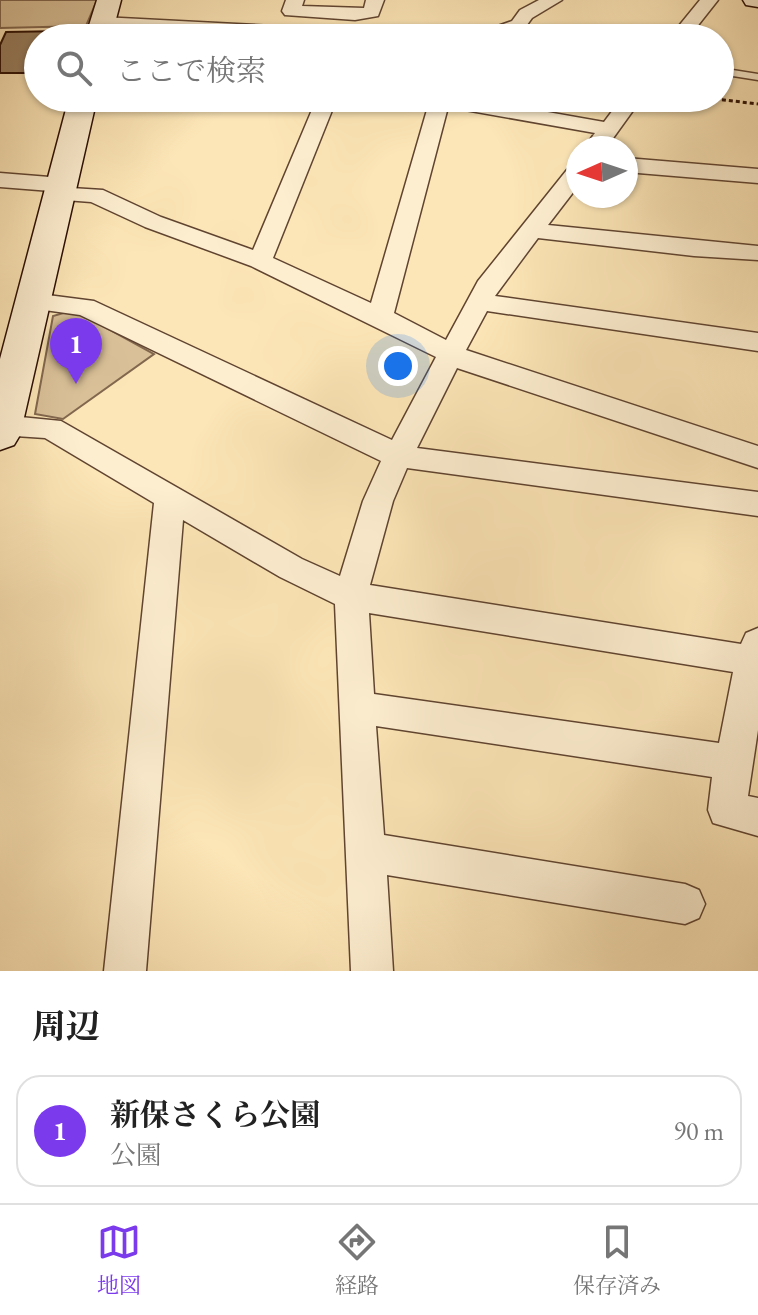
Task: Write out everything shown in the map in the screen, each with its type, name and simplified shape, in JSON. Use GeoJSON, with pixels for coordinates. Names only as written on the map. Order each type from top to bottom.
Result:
{"type":"FeatureCollection","features":[{"type":"Feature","properties":{"kind":"street"},"geometry":{"type":"LineString","coordinates":[[295,0],[291,11],[355,15],[372,12],[375,0]]}},
{"type":"Feature","properties":{"kind":"street"},"geometry":{"type":"LineString","coordinates":[[519,24],[526,14],[553,0]]}},
{"type":"Feature","properties":{"kind":"street"},"geometry":{"type":"LineString","coordinates":[[689,24],[709,0]]}},
{"type":"Feature","properties":{"kind":"street"},"geometry":{"type":"LineString","coordinates":[[103,20],[166,24]]}},
{"type":"Feature","properties":{"kind":"street"},"geometry":{"type":"LineString","coordinates":[[80,112],[1,430],[51,428],[291,568],[351,596],[757,658],[733,763],[727,810],[758,817]]}},
{"type":"Feature","properties":{"kind":"street"},"geometry":{"type":"LineString","coordinates":[[260,261],[321,112]]}},
{"type":"Feature","properties":{"kind":"street"},"geometry":{"type":"LineString","coordinates":[[380,317],[436,112]]}},
{"type":"Feature","properties":{"kind":"street"},"geometry":{"type":"LineString","coordinates":[[513,112],[609,129]]}},
{"type":"Feature","properties":{"kind":"street"},"geometry":{"type":"LineString","coordinates":[[604,136],[622,112]]}},
{"type":"Feature","properties":{"kind":"street"},"geometry":{"type":"LineString","coordinates":[[638,166],[758,176]]}},
{"type":"Feature","properties":{"kind":"street"},"geometry":{"type":"LineString","coordinates":[[0,180],[95,195],[153,222],[260,261],[451,354],[758,457]]}},
{"type":"Feature","properties":{"kind":"street"},"geometry":{"type":"LineString","coordinates":[[372,971],[351,596],[378,501],[451,354],[479,302],[566,186]]}},
{"type":"Feature","properties":{"kind":"street"},"geometry":{"type":"LineString","coordinates":[[531,230],[694,249],[758,253]]}},
{"type":"Feature","properties":{"kind":"street"},"geometry":{"type":"LineString","coordinates":[[32,301],[85,307],[398,456],[758,504]]}},
{"type":"Feature","properties":{"kind":"street"},"geometry":{"type":"LineString","coordinates":[[479,302],[758,342]]}},
{"type":"Feature","properties":{"kind":"street"},"geometry":{"type":"LineString","coordinates":[[125,971],[170,497]]}},
{"type":"Feature","properties":{"kind":"street"},"geometry":{"type":"LineString","coordinates":[[355,707],[733,763]]}},
{"type":"Feature","properties":{"kind":"street"},"geometry":{"type":"LineString","coordinates":[[365,852],[685,904]]}},
{"type":"Feature","properties":{"kind":"lane"},"geometry":{"type":"LineString","coordinates":[[734,73],[758,77]]}},
{"type":"Feature","properties":{"kind":"path"},"geometry":{"type":"LineString","coordinates":[[734,101],[758,104]]}},
{"type":"Feature","properties":{"kind":"shaded area"},"geometry":{"type":"Polygon","coordinates":[[[0,0],[97,0],[87,24],[24,24],[24,27],[0,28],[0,0]]]}},
{"type":"Feature","properties":{"kind":"shaded area"},"geometry":{"type":"Polygon","coordinates":[[[74,310],[154,354],[63,419],[35,414],[53,316],[74,310]]]}},
{"type":"Feature","properties":{"kind":"building"},"geometry":{"type":"Polygon","coordinates":[[[6,32],[24,32],[24,73],[0,73],[0,45],[6,32]]]}},
{"type":"Feature","properties":{"kind":"place","name":"新保さくら公園"},"geometry":{"type":"Point","coordinates":[76,384]}}]}
